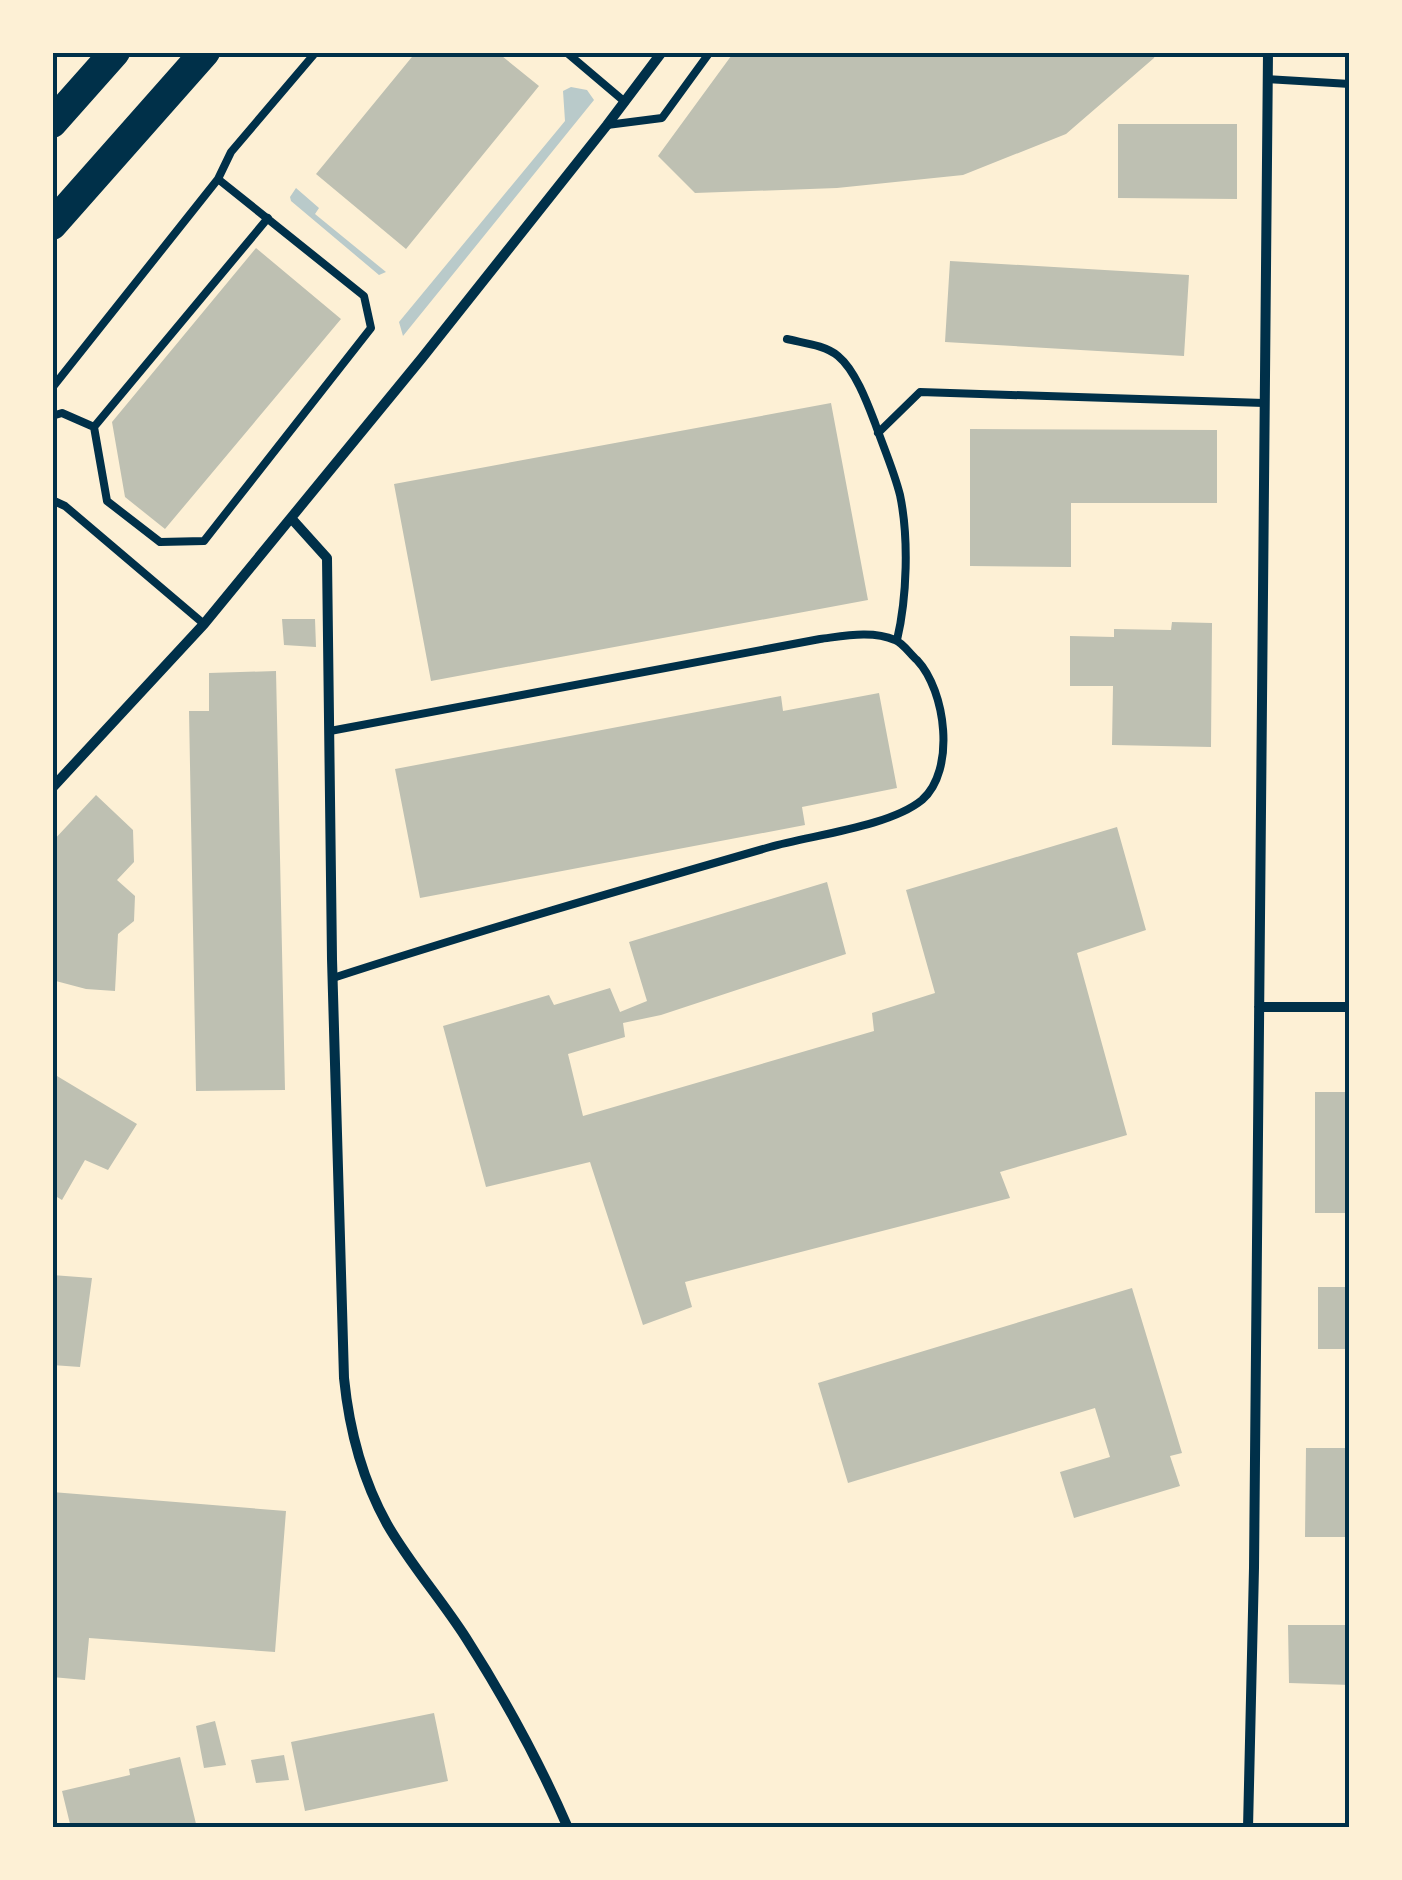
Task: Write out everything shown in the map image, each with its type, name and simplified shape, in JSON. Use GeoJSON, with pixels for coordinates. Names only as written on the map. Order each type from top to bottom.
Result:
{"type":"FeatureCollection","features":[{"type":"Feature","properties":{"kind":"highway"},"geometry":{"type":"LineString","coordinates":[[52,123],[115,52]]}},
{"type":"Feature","properties":{"kind":"highway"},"geometry":{"type":"LineString","coordinates":[[52,225],[206,52]]}},
{"type":"Feature","properties":{"kind":"street"},"geometry":{"type":"LineString","coordinates":[[52,788],[204,624],[422,358],[662,52]]}},
{"type":"Feature","properties":{"kind":"street"},"geometry":{"type":"LineString","coordinates":[[1248,1828],[1254,1588],[1268,52]]}},
{"type":"Feature","properties":{"kind":"street"},"geometry":{"type":"LineString","coordinates":[[291,518],[327,558],[333,978],[348,1411],[360,1458],[388,1525],[466,1638],[523,1731],[568,1828]]}},
{"type":"Feature","properties":{"kind":"street"},"geometry":{"type":"LineString","coordinates":[[1259,1007],[1350,1007]]}},
{"type":"Feature","properties":{"kind":"lane"},"geometry":{"type":"LineString","coordinates":[[52,388],[218,179],[231,152],[316,52]]}},
{"type":"Feature","properties":{"kind":"lane"},"geometry":{"type":"LineString","coordinates":[[566,52],[625,102]]}},
{"type":"Feature","properties":{"kind":"lane"},"geometry":{"type":"LineString","coordinates":[[608,125],[662,118],[710,52]]}},
{"type":"Feature","properties":{"kind":"lane"},"geometry":{"type":"LineString","coordinates":[[1267,79],[1350,84]]}},
{"type":"Feature","properties":{"kind":"lane"},"geometry":{"type":"LineString","coordinates":[[94,427],[108,501],[160,542],[204,541],[371,328],[364,296],[218,179]]}},
{"type":"Feature","properties":{"kind":"lane"},"geometry":{"type":"LineString","coordinates":[[94,427],[268,218]]}},
{"type":"Feature","properties":{"kind":"lane"},"geometry":{"type":"LineString","coordinates":[[787,340],[815,345],[838,355],[868,404],[900,493],[905,527],[904,610],[897,640]]}},
{"type":"Feature","properties":{"kind":"lane"},"geometry":{"type":"LineString","coordinates":[[878,433],[920,392],[1264,403]]}},
{"type":"Feature","properties":{"kind":"lane"},"geometry":{"type":"LineString","coordinates":[[52,416],[62,414],[94,427]]}},
{"type":"Feature","properties":{"kind":"lane"},"geometry":{"type":"LineString","coordinates":[[52,500],[65,506],[204,624]]}},
{"type":"Feature","properties":{"kind":"lane"},"geometry":{"type":"LineString","coordinates":[[330,731],[820,639],[865,634],[897,640],[925,669],[936,694],[943,740],[941,768],[934,787],[919,802],[889,817],[501,924],[333,978]]}},
{"type":"Feature","properties":{"kind":"shaded area"},"geometry":{"type":"Polygon","coordinates":[[[571,87],[587,90],[594,100],[403,336],[399,322],[565,121],[563,91],[571,87]]]}},
{"type":"Feature","properties":{"kind":"shaded area"},"geometry":{"type":"Polygon","coordinates":[[[296,188],[319,208],[315,214],[386,272],[379,275],[291,201],[296,188]]]}},
{"type":"Feature","properties":{"kind":"building"},"geometry":{"type":"Polygon","coordinates":[[[416,52],[497,52],[539,86],[406,249],[316,174],[416,52]]]}},
{"type":"Feature","properties":{"kind":"building"},"geometry":{"type":"Polygon","coordinates":[[[734,52],[1156,52],[1154,58],[1066,134],[963,175],[837,188],[695,193],[658,156],[734,52]]]}},
{"type":"Feature","properties":{"kind":"building"},"geometry":{"type":"Polygon","coordinates":[[[1118,124],[1237,124],[1237,199],[1118,198],[1118,124]]]}},
{"type":"Feature","properties":{"kind":"building"},"geometry":{"type":"Polygon","coordinates":[[[256,248],[341,319],[165,529],[125,497],[112,422],[256,248]]]}},
{"type":"Feature","properties":{"kind":"building"},"geometry":{"type":"Polygon","coordinates":[[[950,261],[1189,275],[1184,356],[945,342],[950,261]]]}},
{"type":"Feature","properties":{"kind":"building"},"geometry":{"type":"Polygon","coordinates":[[[831,403],[868,600],[431,681],[394,484],[831,403]]]}},
{"type":"Feature","properties":{"kind":"building"},"geometry":{"type":"Polygon","coordinates":[[[970,429],[1217,430],[1217,503],[1071,503],[1071,567],[970,566],[970,429]]]}},
{"type":"Feature","properties":{"kind":"building"},"geometry":{"type":"Polygon","coordinates":[[[282,619],[315,619],[316,647],[284,645],[282,619]]]}},
{"type":"Feature","properties":{"kind":"building"},"geometry":{"type":"Polygon","coordinates":[[[1172,622],[1212,623],[1211,747],[1112,745],[1113,686],[1070,686],[1070,636],[1114,637],[1114,629],[1171,630],[1172,622]]]}},
{"type":"Feature","properties":{"kind":"building"},"geometry":{"type":"Polygon","coordinates":[[[276,671],[285,1090],[196,1091],[189,711],[209,711],[209,673],[276,671]]]}},
{"type":"Feature","properties":{"kind":"building"},"geometry":{"type":"Polygon","coordinates":[[[879,693],[897,788],[802,807],[805,825],[420,898],[395,769],[781,696],[783,711],[879,693]]]}},
{"type":"Feature","properties":{"kind":"building"},"geometry":{"type":"Polygon","coordinates":[[[96,795],[133,830],[134,862],[117,880],[135,896],[134,921],[118,934],[115,991],[86,989],[52,980],[52,842],[96,795]]]}},
{"type":"Feature","properties":{"kind":"building"},"geometry":{"type":"Polygon","coordinates":[[[1117,827],[1146,930],[1077,953],[1127,1135],[1000,1172],[1010,1198],[685,1282],[692,1307],[643,1325],[590,1162],[486,1187],[443,1026],[549,995],[554,1005],[610,988],[620,1012],[647,1001],[629,942],[827,882],[846,954],[661,1015],[623,1023],[625,1037],[568,1054],[583,1116],[874,1031],[872,1013],[935,993],[906,890],[1117,827]]]}},
{"type":"Feature","properties":{"kind":"building"},"geometry":{"type":"Polygon","coordinates":[[[52,1073],[137,1124],[108,1170],[85,1160],[62,1200],[52,1194],[52,1073]]]}},
{"type":"Feature","properties":{"kind":"building"},"geometry":{"type":"Polygon","coordinates":[[[1315,1092],[1350,1092],[1350,1213],[1315,1213],[1315,1092]]]}},
{"type":"Feature","properties":{"kind":"building"},"geometry":{"type":"Polygon","coordinates":[[[52,1275],[92,1278],[80,1367],[52,1365],[52,1275]]]}},
{"type":"Feature","properties":{"kind":"building"},"geometry":{"type":"Polygon","coordinates":[[[1318,1287],[1350,1287],[1350,1349],[1318,1349],[1318,1287]]]}},
{"type":"Feature","properties":{"kind":"building"},"geometry":{"type":"Polygon","coordinates":[[[1132,1288],[1182,1453],[1170,1456],[1180,1486],[1074,1518],[1060,1472],[1110,1457],[1095,1408],[848,1483],[818,1383],[1132,1288]]]}},
{"type":"Feature","properties":{"kind":"building"},"geometry":{"type":"Polygon","coordinates":[[[1306,1448],[1350,1448],[1350,1537],[1305,1537],[1306,1448]]]}},
{"type":"Feature","properties":{"kind":"building"},"geometry":{"type":"Polygon","coordinates":[[[52,1492],[286,1511],[275,1652],[89,1638],[85,1680],[52,1677],[52,1492]]]}},
{"type":"Feature","properties":{"kind":"building"},"geometry":{"type":"Polygon","coordinates":[[[1288,1625],[1350,1625],[1350,1685],[1289,1683],[1288,1625]]]}},
{"type":"Feature","properties":{"kind":"building"},"geometry":{"type":"Polygon","coordinates":[[[434,1713],[448,1781],[305,1811],[291,1742],[434,1713]]]}},
{"type":"Feature","properties":{"kind":"building"},"geometry":{"type":"Polygon","coordinates":[[[215,1721],[226,1765],[204,1768],[196,1726],[215,1721]]]}},
{"type":"Feature","properties":{"kind":"building"},"geometry":{"type":"Polygon","coordinates":[[[284,1755],[289,1780],[256,1783],[251,1760],[284,1755]]]}},
{"type":"Feature","properties":{"kind":"building"},"geometry":{"type":"Polygon","coordinates":[[[180,1757],[197,1828],[71,1828],[62,1791],[130,1775],[129,1769],[180,1757]]]}}]}
